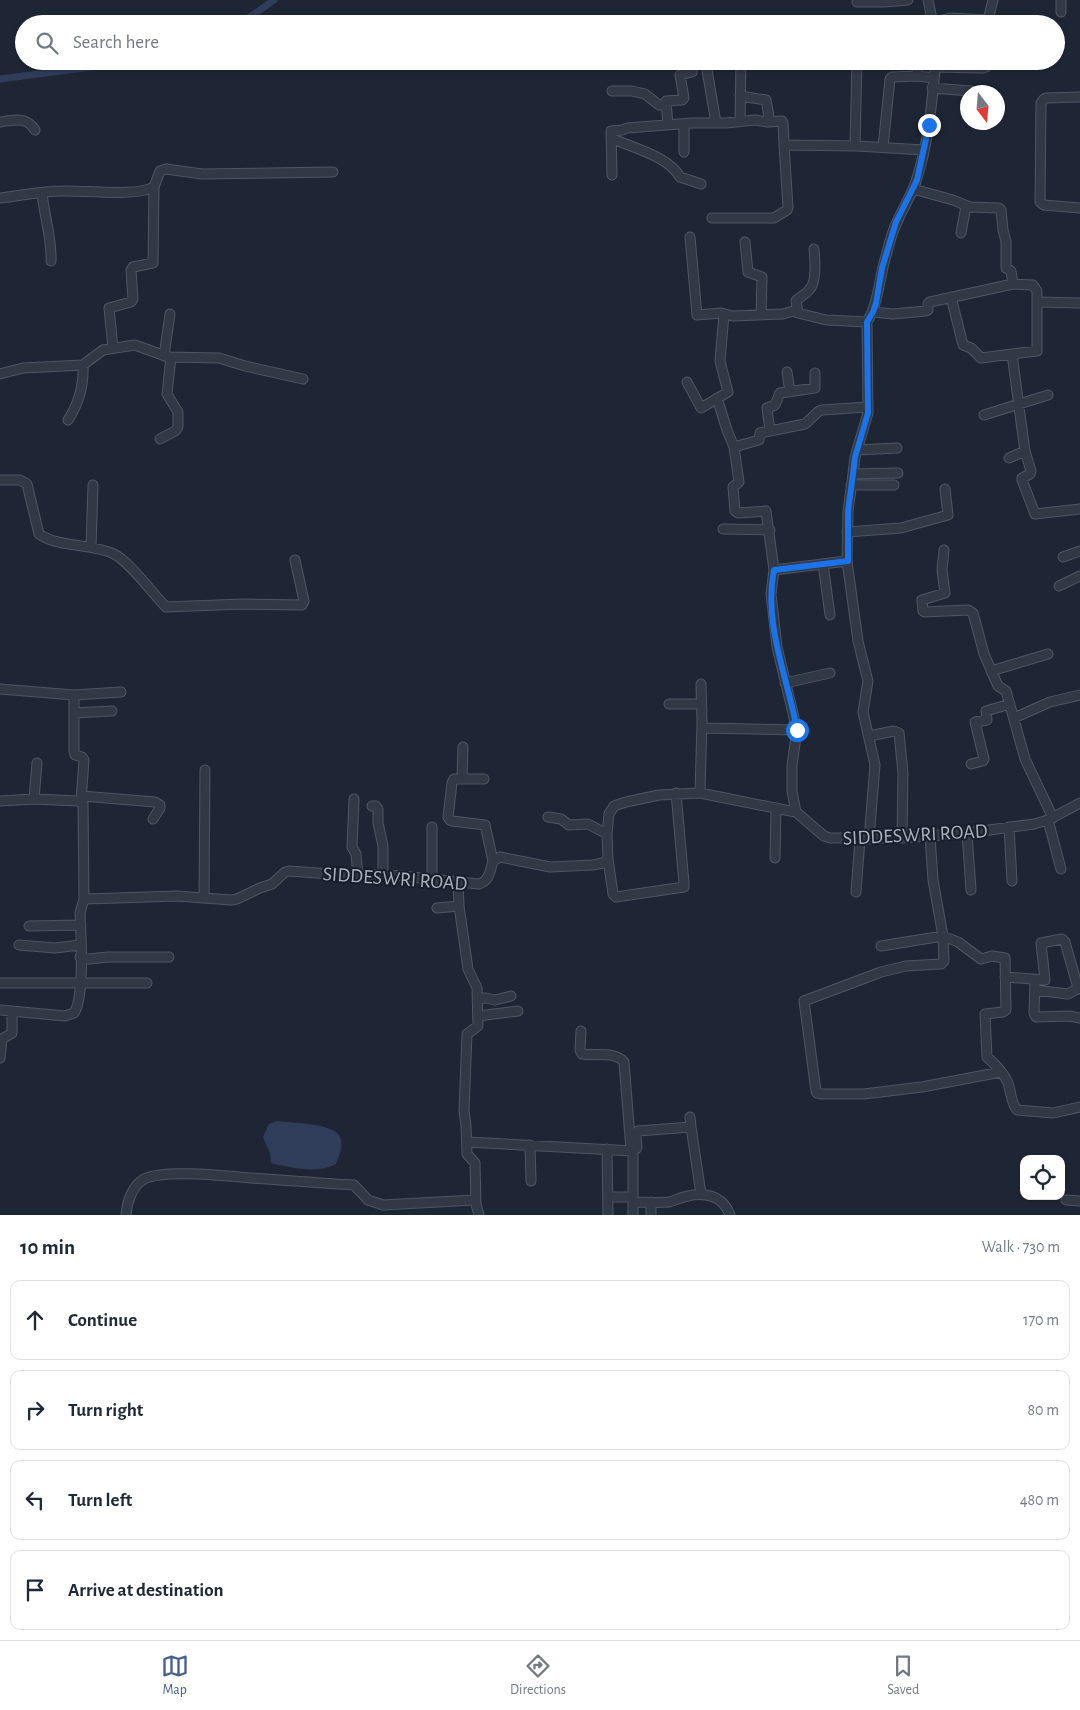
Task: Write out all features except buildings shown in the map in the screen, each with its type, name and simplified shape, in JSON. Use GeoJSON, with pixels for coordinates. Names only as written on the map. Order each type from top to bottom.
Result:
{"type":"FeatureCollection","features":[{"type":"Feature","properties":{"kind":"street"},"geometry":{"type":"LineString","coordinates":[[857,2],[908,0]]}},
{"type":"Feature","properties":{"kind":"street"},"geometry":{"type":"LineString","coordinates":[[928,0],[930,15]]}},
{"type":"Feature","properties":{"kind":"street"},"geometry":{"type":"LineString","coordinates":[[990,15],[993,0]]}},
{"type":"Feature","properties":{"kind":"street"},"geometry":{"type":"LineString","coordinates":[[1061,0],[1061,12]]}},
{"type":"Feature","properties":{"kind":"street"},"geometry":{"type":"LineString","coordinates":[[668,125],[666,101],[683,99],[680,75],[693,72],[693,70]]}},
{"type":"Feature","properties":{"kind":"street"},"geometry":{"type":"LineString","coordinates":[[706,70],[716,123]]}},
{"type":"Feature","properties":{"kind":"street"},"geometry":{"type":"LineString","coordinates":[[740,122],[741,70]]}},
{"type":"Feature","properties":{"kind":"street"},"geometry":{"type":"LineString","coordinates":[[855,146],[857,70]]}},
{"type":"Feature","properties":{"kind":"street"},"geometry":{"type":"LineString","coordinates":[[917,70],[918,76]]}},
{"type":"Feature","properties":{"kind":"street"},"geometry":{"type":"LineString","coordinates":[[856,892],[875,765],[863,709],[868,681],[858,640],[848,561],[847,532],[851,486],[857,450],[868,413],[867,322],[873,312],[882,268],[896,222],[913,189],[924,150],[928,134],[935,70]]}},
{"type":"Feature","properties":{"kind":"street"},"geometry":{"type":"LineString","coordinates":[[883,147],[890,79],[892,77],[918,76],[934,78]]}},
{"type":"Feature","properties":{"kind":"street"},"geometry":{"type":"LineString","coordinates":[[932,88],[960,90]]}},
{"type":"Feature","properties":{"kind":"street"},"geometry":{"type":"LineString","coordinates":[[612,91],[634,92],[647,95],[658,105],[667,104]]}},
{"type":"Feature","properties":{"kind":"street"},"geometry":{"type":"LineString","coordinates":[[740,96],[767,101],[770,122]]}},
{"type":"Feature","properties":{"kind":"street"},"geometry":{"type":"LineString","coordinates":[[1080,96],[1046,98],[1041,103],[1040,202],[1044,205],[1080,208]]}},
{"type":"Feature","properties":{"kind":"street"},"geometry":{"type":"LineString","coordinates":[[0,122],[22,120],[29,122],[35,130]]}},
{"type":"Feature","properties":{"kind":"street"},"geometry":{"type":"LineString","coordinates":[[612,175],[612,131],[668,125],[755,120],[783,122],[787,210],[774,218],[712,218]]}},
{"type":"Feature","properties":{"kind":"street"},"geometry":{"type":"LineString","coordinates":[[684,124],[684,152]]}},
{"type":"Feature","properties":{"kind":"street"},"geometry":{"type":"LineString","coordinates":[[611,138],[646,152],[674,168],[680,177],[701,184]]}},
{"type":"Feature","properties":{"kind":"street"},"geometry":{"type":"LineString","coordinates":[[784,145],[855,146],[924,150]]}},
{"type":"Feature","properties":{"kind":"street"},"geometry":{"type":"LineString","coordinates":[[113,348],[109,308],[131,302],[133,299],[132,268],[153,263],[154,187],[160,171],[166,169],[202,174],[333,172]]}},
{"type":"Feature","properties":{"kind":"street"},"geometry":{"type":"LineString","coordinates":[[0,198],[60,191],[131,191],[147,190],[154,187]]}},
{"type":"Feature","properties":{"kind":"street"},"geometry":{"type":"LineString","coordinates":[[913,189],[974,208],[999,208],[1001,210],[1006,241],[1006,268],[1012,272],[1013,284]]}},
{"type":"Feature","properties":{"kind":"street"},"geometry":{"type":"LineString","coordinates":[[42,193],[50,240],[51,261]]}},
{"type":"Feature","properties":{"kind":"street"},"geometry":{"type":"LineString","coordinates":[[961,233],[966,206]]}},
{"type":"Feature","properties":{"kind":"street"},"geometry":{"type":"LineString","coordinates":[[690,237],[697,315],[783,314],[797,310]]}},
{"type":"Feature","properties":{"kind":"street"},"geometry":{"type":"LineString","coordinates":[[745,242],[748,272],[762,277],[761,315]]}},
{"type":"Feature","properties":{"kind":"street"},"geometry":{"type":"LineString","coordinates":[[814,249],[815,267],[811,287],[809,291],[795,302],[797,310],[800,314],[826,320],[867,322]]}},
{"type":"Feature","properties":{"kind":"street"},"geometry":{"type":"LineString","coordinates":[[873,312],[896,314],[926,311],[930,302],[951,297],[1013,284],[1034,286],[1037,291],[1037,351],[981,358],[970,348],[963,345],[951,297]]}},
{"type":"Feature","properties":{"kind":"street"},"geometry":{"type":"LineString","coordinates":[[1037,302],[1080,304]]}},
{"type":"Feature","properties":{"kind":"street"},"geometry":{"type":"LineString","coordinates":[[160,439],[175,431],[178,427],[178,412],[167,394],[170,314]]}},
{"type":"Feature","properties":{"kind":"street"},"geometry":{"type":"LineString","coordinates":[[687,382],[701,408],[727,393],[728,390],[720,361],[724,314]]}},
{"type":"Feature","properties":{"kind":"street"},"geometry":{"type":"LineString","coordinates":[[0,374],[20,368],[83,365],[103,350],[135,345],[168,356],[219,358],[252,368],[303,379]]}},
{"type":"Feature","properties":{"kind":"street"},"geometry":{"type":"LineString","coordinates":[[1012,354],[1018,404],[1031,472],[1022,480],[1035,514],[1080,509]]}},
{"type":"Feature","properties":{"kind":"street"},"geometry":{"type":"LineString","coordinates":[[68,420],[77,405],[82,390],[83,365]]}},
{"type":"Feature","properties":{"kind":"street"},"geometry":{"type":"LineString","coordinates":[[787,372],[790,392]]}},
{"type":"Feature","properties":{"kind":"street"},"geometry":{"type":"LineString","coordinates":[[770,431],[767,408],[775,405],[780,393],[815,388],[815,374]]}},
{"type":"Feature","properties":{"kind":"street"},"geometry":{"type":"LineString","coordinates":[[984,415],[1048,396]]}},
{"type":"Feature","properties":{"kind":"street"},"geometry":{"type":"LineString","coordinates":[[717,398],[734,447],[739,482],[733,486],[736,512],[766,511],[770,530],[774,570],[771,594],[776,647],[797,730],[792,765],[792,791],[796,812]]}},
{"type":"Feature","properties":{"kind":"street"},"geometry":{"type":"LineString","coordinates":[[734,447],[758,440],[759,434],[805,424],[822,410],[868,406]]}},
{"type":"Feature","properties":{"kind":"street"},"geometry":{"type":"LineString","coordinates":[[857,450],[897,448]]}},
{"type":"Feature","properties":{"kind":"street"},"geometry":{"type":"LineString","coordinates":[[1009,458],[1026,451]]}},
{"type":"Feature","properties":{"kind":"street"},"geometry":{"type":"LineString","coordinates":[[853,474],[898,473]]}},
{"type":"Feature","properties":{"kind":"street"},"geometry":{"type":"LineString","coordinates":[[0,480],[20,480],[27,484],[39,534],[51,541],[91,547],[118,556],[164,605],[169,607],[236,604],[302,605],[304,601],[295,560]]}},
{"type":"Feature","properties":{"kind":"street"},"geometry":{"type":"LineString","coordinates":[[91,547],[93,485]]}},
{"type":"Feature","properties":{"kind":"street"},"geometry":{"type":"LineString","coordinates":[[851,486],[894,485]]}},
{"type":"Feature","properties":{"kind":"street"},"geometry":{"type":"LineString","coordinates":[[847,532],[901,528],[948,515],[945,489]]}},
{"type":"Feature","properties":{"kind":"street"},"geometry":{"type":"LineString","coordinates":[[723,529],[770,530]]}},
{"type":"Feature","properties":{"kind":"street"},"geometry":{"type":"LineString","coordinates":[[944,550],[942,570],[945,593],[923,599],[921,601],[923,611],[970,611],[974,616],[984,654],[991,671],[998,686],[1006,691],[1025,758],[1050,819],[1061,869]]}},
{"type":"Feature","properties":{"kind":"street"},"geometry":{"type":"LineString","coordinates":[[1063,557],[1080,550]]}},
{"type":"Feature","properties":{"kind":"street"},"geometry":{"type":"LineString","coordinates":[[774,570],[848,561]]}},
{"type":"Feature","properties":{"kind":"street"},"geometry":{"type":"LineString","coordinates":[[823,564],[830,615]]}},
{"type":"Feature","properties":{"kind":"street"},"geometry":{"type":"LineString","coordinates":[[1059,586],[1080,576]]}},
{"type":"Feature","properties":{"kind":"street"},"geometry":{"type":"LineString","coordinates":[[991,671],[1048,654]]}},
{"type":"Feature","properties":{"kind":"street"},"geometry":{"type":"LineString","coordinates":[[785,683],[830,673]]}},
{"type":"Feature","properties":{"kind":"street"},"geometry":{"type":"LineString","coordinates":[[700,793],[701,684]]}},
{"type":"Feature","properties":{"kind":"street"},"geometry":{"type":"LineString","coordinates":[[0,689],[74,695],[121,692]]}},
{"type":"Feature","properties":{"kind":"street"},"geometry":{"type":"LineString","coordinates":[[0,1010],[69,1015],[74,1013],[76,1008],[80,983],[81,905],[84,900],[83,805],[81,799],[84,760],[74,753],[74,695]]}},
{"type":"Feature","properties":{"kind":"street"},"geometry":{"type":"LineString","coordinates":[[1014,718],[1050,702],[1080,696]]}},
{"type":"Feature","properties":{"kind":"street"},"geometry":{"type":"LineString","coordinates":[[669,704],[702,704]]}},
{"type":"Feature","properties":{"kind":"street"},"geometry":{"type":"LineString","coordinates":[[971,764],[984,759],[975,722],[987,720],[986,711],[1010,704]]}},
{"type":"Feature","properties":{"kind":"street"},"geometry":{"type":"LineString","coordinates":[[74,712],[112,711]]}},
{"type":"Feature","properties":{"kind":"street"},"geometry":{"type":"LineString","coordinates":[[702,728],[797,730]]}},
{"type":"Feature","properties":{"kind":"street"},"geometry":{"type":"LineString","coordinates":[[868,736],[894,731],[899,733],[903,767],[902,838]]}},
{"type":"Feature","properties":{"kind":"street"},"geometry":{"type":"LineString","coordinates":[[462,747],[462,778]]}},
{"type":"Feature","properties":{"kind":"street"},"geometry":{"type":"LineString","coordinates":[[34,800],[37,763]]}},
{"type":"Feature","properties":{"kind":"street"},"geometry":{"type":"LineString","coordinates":[[204,898],[205,770]]}},
{"type":"Feature","properties":{"kind":"street"},"geometry":{"type":"LineString","coordinates":[[484,778],[455,778],[453,780],[448,819],[485,825],[493,861]]}},
{"type":"Feature","properties":{"kind":"street","name":"SIDDESWRI ROAD"},"geometry":{"type":"LineString","coordinates":[[84,900],[177,896],[237,899],[272,884],[289,871],[358,876],[383,874],[483,883],[489,877],[493,861],[497,858],[504,857],[540,866],[562,867],[599,864],[608,859],[607,834],[609,814],[614,806],[659,795],[700,793],[796,812],[827,837],[836,839],[930,837],[1034,824],[1050,819],[1080,803]]}},
{"type":"Feature","properties":{"kind":"street"},"geometry":{"type":"LineString","coordinates":[[608,859],[613,894],[616,897],[684,887],[676,794]]}},
{"type":"Feature","properties":{"kind":"street"},"geometry":{"type":"LineString","coordinates":[[0,801],[81,799],[154,802],[160,805],[160,808],[153,819]]}},
{"type":"Feature","properties":{"kind":"street"},"geometry":{"type":"LineString","coordinates":[[354,799],[352,849],[356,854],[358,876]]}},
{"type":"Feature","properties":{"kind":"street"},"geometry":{"type":"LineString","coordinates":[[372,806],[376,806],[378,809],[378,823],[383,850],[383,874]]}},
{"type":"Feature","properties":{"kind":"street"},"geometry":{"type":"LineString","coordinates":[[775,858],[776,808]]}},
{"type":"Feature","properties":{"kind":"street"},"geometry":{"type":"LineString","coordinates":[[548,817],[560,819],[569,825],[588,824],[607,834]]}},
{"type":"Feature","properties":{"kind":"street"},"geometry":{"type":"LineString","coordinates":[[432,827],[432,878]]}},
{"type":"Feature","properties":{"kind":"street"},"geometry":{"type":"LineString","coordinates":[[1009,827],[1012,881]]}},
{"type":"Feature","properties":{"kind":"street"},"geometry":{"type":"LineString","coordinates":[[967,833],[971,890]]}},
{"type":"Feature","properties":{"kind":"street"},"geometry":{"type":"LineString","coordinates":[[930,837],[933,880],[944,961],[941,964],[906,966],[877,973],[804,1001],[816,1091],[818,1094],[864,1094],[939,1084],[1001,1072]]}},
{"type":"Feature","properties":{"kind":"street"},"geometry":{"type":"LineString","coordinates":[[458,881],[459,906],[468,969],[477,985],[478,999],[478,1027],[468,1034],[464,1111],[467,1154],[475,1163],[475,1200],[479,1215]]}},
{"type":"Feature","properties":{"kind":"street"},"geometry":{"type":"LineString","coordinates":[[437,908],[459,906]]}},
{"type":"Feature","properties":{"kind":"street"},"geometry":{"type":"LineString","coordinates":[[30,926],[80,926]]}},
{"type":"Feature","properties":{"kind":"street"},"geometry":{"type":"LineString","coordinates":[[881,946],[942,936],[958,942],[980,959],[992,956],[1005,958],[1006,1011],[987,1013],[985,1016],[987,1057],[1008,1083],[1014,1106],[1017,1110],[1053,1113],[1080,1107]]}},
{"type":"Feature","properties":{"kind":"street"},"geometry":{"type":"LineString","coordinates":[[1006,977],[1035,980],[1046,979],[1041,943],[1062,939],[1065,942],[1079,989],[1068,994],[1035,990]]}},
{"type":"Feature","properties":{"kind":"street"},"geometry":{"type":"LineString","coordinates":[[19,945],[55,948],[80,945]]}},
{"type":"Feature","properties":{"kind":"street"},"geometry":{"type":"LineString","coordinates":[[80,957],[89,959],[108,957],[169,957]]}},
{"type":"Feature","properties":{"kind":"street"},"geometry":{"type":"LineString","coordinates":[[1035,980],[1034,1013],[1036,1017],[1069,1016],[1080,1018]]}},
{"type":"Feature","properties":{"kind":"street"},"geometry":{"type":"LineString","coordinates":[[0,983],[147,983]]}},
{"type":"Feature","properties":{"kind":"street"},"geometry":{"type":"LineString","coordinates":[[478,999],[495,1000],[511,996]]}},
{"type":"Feature","properties":{"kind":"street"},"geometry":{"type":"LineString","coordinates":[[478,1016],[518,1011]]}},
{"type":"Feature","properties":{"kind":"street"},"geometry":{"type":"LineString","coordinates":[[0,1058],[2,1039],[12,1032],[12,1012]]}},
{"type":"Feature","properties":{"kind":"street"},"geometry":{"type":"LineString","coordinates":[[581,1031],[580,1050],[582,1054],[615,1056],[624,1062],[632,1150],[633,1215]]}},
{"type":"Feature","properties":{"kind":"street"},"geometry":{"type":"LineString","coordinates":[[690,1117],[701,1194]]}},
{"type":"Feature","properties":{"kind":"street"},"geometry":{"type":"LineString","coordinates":[[467,1142],[632,1150],[637,1148],[636,1135],[638,1132],[691,1127]]}},
{"type":"Feature","properties":{"kind":"street"},"geometry":{"type":"LineString","coordinates":[[530,1145],[531,1181]]}},
{"type":"Feature","properties":{"kind":"street"},"geometry":{"type":"LineString","coordinates":[[607,1149],[608,1215]]}},
{"type":"Feature","properties":{"kind":"street"},"geometry":{"type":"LineString","coordinates":[[126,1215],[128,1202],[137,1184],[147,1178],[161,1175],[196,1174],[354,1185],[368,1200],[383,1204],[475,1200]]}},
{"type":"Feature","properties":{"kind":"street"},"geometry":{"type":"LineString","coordinates":[[608,1197],[651,1202],[672,1202],[686,1196],[701,1194],[717,1198],[728,1208],[730,1215]]}},
{"type":"Feature","properties":{"kind":"street"},"geometry":{"type":"LineString","coordinates":[[1066,1200],[1080,1201]]}},
{"type":"Feature","properties":{"kind":"street"},"geometry":{"type":"LineString","coordinates":[[651,1202],[651,1215]]}},
{"type":"Feature","properties":{"kind":"water"},"geometry":{"type":"Polygon","coordinates":[[[277,1121],[322,1126],[336,1132],[340,1137],[341,1151],[336,1164],[321,1169],[313,1169],[271,1163],[270,1153],[263,1137],[269,1124],[277,1121]]]}},
{"type":"Feature","properties":{"kind":"waterway"},"geometry":{"type":"LineString","coordinates":[[253,15],[274,0]]}},
{"type":"Feature","properties":{"kind":"waterway"},"geometry":{"type":"LineString","coordinates":[[0,79],[68,70]]}},
{"type":"Feature","properties":{"kind":"route"},"geometry":{"type":"LineString","coordinates":[[797,730],[776,647],[771,594],[774,570],[848,561],[848,511],[855,457],[868,413],[867,322],[876,303],[882,268],[896,222],[917,180],[929,125]]}}]}
